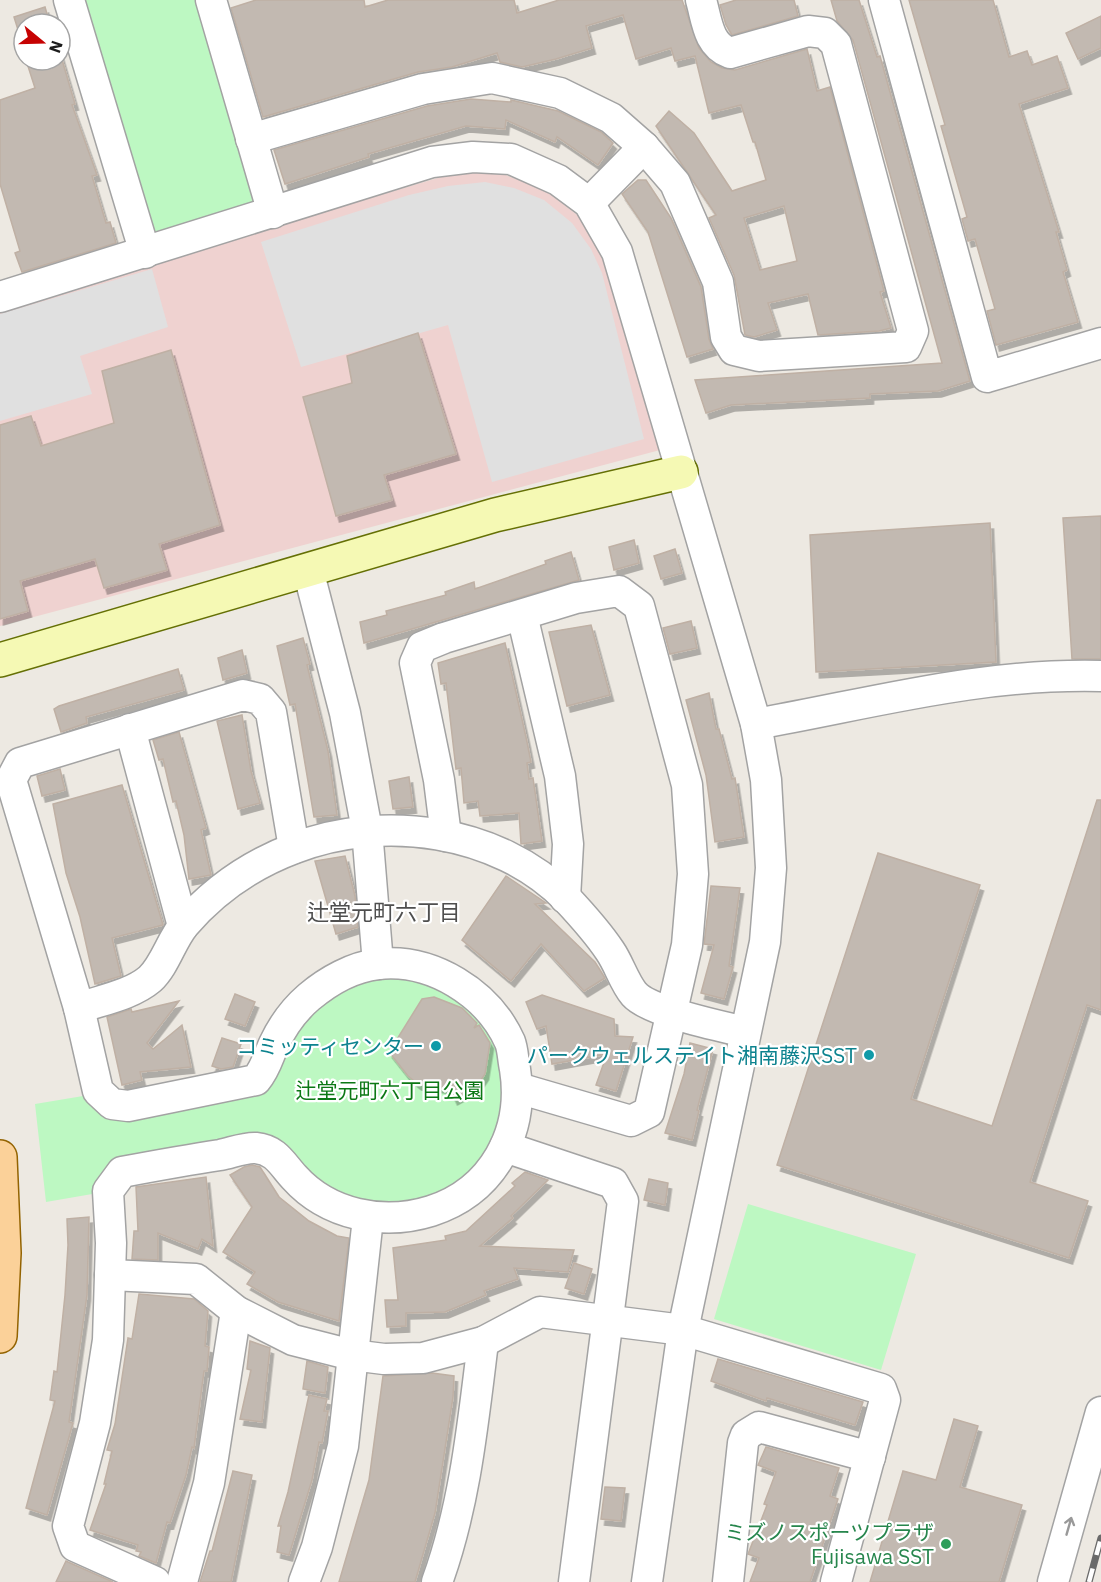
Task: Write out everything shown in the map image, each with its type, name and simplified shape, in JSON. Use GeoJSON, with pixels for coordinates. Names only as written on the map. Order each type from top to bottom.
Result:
{"type":"FeatureCollection","features":[{"type":"Feature","properties":{"kind":"main road"},"geometry":{"type":"LineString","coordinates":[[0,1157],[2,1252],[0,1336]]}},
{"type":"Feature","properties":{"kind":"street"},"geometry":{"type":"LineString","coordinates":[[69,0],[145,253]]}},
{"type":"Feature","properties":{"kind":"street"},"geometry":{"type":"LineString","coordinates":[[211,0],[273,213]]}},
{"type":"Feature","properties":{"kind":"street"},"geometry":{"type":"LineString","coordinates":[[252,139],[423,89],[492,78],[560,93],[611,118],[644,147],[675,183],[718,282],[726,337],[734,350],[759,356],[906,347],[913,331],[836,44],[825,33],[808,31],[730,53],[720,49],[712,40],[701,0]]}},
{"type":"Feature","properties":{"kind":"street"},"geometry":{"type":"LineString","coordinates":[[884,0],[987,377],[1101,342]]}},
{"type":"Feature","properties":{"kind":"street"},"geometry":{"type":"LineString","coordinates":[[589,203],[644,147]]}},
{"type":"Feature","properties":{"kind":"street"},"geometry":{"type":"LineString","coordinates":[[0,297],[432,162],[473,157],[511,159],[558,180],[589,203],[617,252],[756,724],[766,780],[771,868],[765,942],[683,1330],[647,1582]]}},
{"type":"Feature","properties":{"kind":"street"},"geometry":{"type":"LineString","coordinates":[[0,660],[495,515],[681,472]]}},
{"type":"Feature","properties":{"kind":"street"},"geometry":{"type":"LineString","coordinates":[[308,570],[345,713],[368,830],[378,964]]}},
{"type":"Feature","properties":{"kind":"street"},"geometry":{"type":"LineString","coordinates":[[447,836],[439,780],[415,663],[422,647],[444,638],[576,598],[619,591],[639,606],[687,785],[693,874],[687,945],[649,1112],[632,1121],[518,1088]]}},
{"type":"Feature","properties":{"kind":"street"},"geometry":{"type":"LineString","coordinates":[[522,615],[560,776],[568,844],[565,898]]}},
{"type":"Feature","properties":{"kind":"street"},"geometry":{"type":"LineString","coordinates":[[756,724],[992,680],[1055,675],[1101,676]]}},
{"type":"Feature","properties":{"kind":"street"},"geometry":{"type":"LineString","coordinates":[[155,1582],[75,1546],[68,1526],[95,1423],[108,1340],[110,1275],[108,1191],[122,1172],[256,1148],[280,1157],[294,1177],[328,1204],[368,1218],[400,1219],[455,1201],[482,1182],[505,1147],[514,1120],[518,1088],[510,1044],[495,1017],[468,989],[429,970],[401,964],[378,964],[334,979],[308,998],[286,1024],[273,1045],[266,1068],[256,1080],[128,1106],[112,1104],[98,1091],[79,1008],[11,780],[20,763],[243,695],[260,699],[271,712],[294,848]]}},
{"type":"Feature","properties":{"kind":"street"},"geometry":{"type":"LineString","coordinates":[[130,729],[183,926]]}},
{"type":"Feature","properties":{"kind":"street"},"geometry":{"type":"LineString","coordinates":[[79,1008],[135,989],[152,978],[183,926],[247,869],[294,848],[331,835],[368,830],[404,830],[447,836],[498,853],[532,871],[565,898],[609,949],[635,995],[673,1014],[745,1032]]}},
{"type":"Feature","properties":{"kind":"street"},"geometry":{"type":"LineString","coordinates":[[505,1147],[613,1183],[623,1201],[574,1582]]}},
{"type":"Feature","properties":{"kind":"street"},"geometry":{"type":"LineString","coordinates":[[304,1582],[318,1547],[343,1446],[368,1218]]}},
{"type":"Feature","properties":{"kind":"street"},"geometry":{"type":"LineString","coordinates":[[110,1275],[196,1279],[236,1311],[293,1340],[352,1355],[384,1359],[423,1358],[483,1342],[540,1312],[683,1330],[880,1389],[885,1400],[836,1582]]}},
{"type":"Feature","properties":{"kind":"street"},"geometry":{"type":"LineString","coordinates":[[182,1582],[209,1483],[236,1311]]}},
{"type":"Feature","properties":{"kind":"street"},"geometry":{"type":"LineString","coordinates":[[437,1582],[446,1558],[468,1461],[483,1342]]}},
{"type":"Feature","properties":{"kind":"street"},"geometry":{"type":"LineString","coordinates":[[1053,1582],[1101,1412]]}},
{"type":"Feature","properties":{"kind":"street"},"geometry":{"type":"LineString","coordinates":[[728,1582],[743,1443],[746,1435],[759,1427],[870,1457]]}},
{"type":"Feature","properties":{"kind":"shaded area"},"geometry":{"type":"Polygon","coordinates":[[[458,172],[503,174],[545,190],[585,221],[607,263],[660,450],[0,626],[0,307],[458,172]]]}},
{"type":"Feature","properties":{"kind":"shaded area"},"geometry":{"type":"Polygon","coordinates":[[[485,182],[514,188],[544,200],[572,223],[591,249],[602,273],[644,439],[492,482],[448,325],[301,367],[261,242],[409,195],[448,186],[485,182]]]}},
{"type":"Feature","properties":{"kind":"shaded area"},"geometry":{"type":"Polygon","coordinates":[[[152,269],[168,327],[80,356],[92,394],[0,421],[0,314],[152,269]]]}},
{"type":"Feature","properties":{"kind":"green space"},"geometry":{"type":"Polygon","coordinates":[[[69,0],[211,0],[273,213],[145,253],[69,0]]]}},
{"type":"Feature","properties":{"kind":"green space","name":"辻堂元町六丁目公園"},"geometry":{"type":"Polygon","coordinates":[[[392,972],[468,1001],[501,1047],[508,1107],[491,1154],[443,1194],[383,1207],[341,1195],[308,1172],[281,1142],[98,1193],[46,1202],[35,1104],[89,1095],[238,1099],[288,1034],[329,991],[392,972]]]}},
{"type":"Feature","properties":{"kind":"green space"},"geometry":{"type":"Polygon","coordinates":[[[748,1204],[916,1254],[881,1370],[714,1319],[748,1204]]]}},
{"type":"Feature","properties":{"kind":"building"},"geometry":{"type":"Polygon","coordinates":[[[256,0],[364,0],[365,7],[388,0],[514,0],[517,13],[559,0],[682,0],[699,48],[711,62],[722,68],[735,70],[807,49],[817,91],[830,87],[884,291],[880,292],[891,328],[879,331],[818,335],[808,294],[768,303],[777,330],[754,337],[745,335],[734,275],[709,218],[716,215],[656,126],[669,111],[694,133],[732,191],[766,180],[741,105],[709,113],[695,56],[675,61],[671,48],[636,59],[623,15],[586,26],[592,48],[556,59],[522,67],[500,62],[497,53],[452,67],[418,72],[263,117],[231,8],[256,0]],[[784,206],[744,218],[760,270],[797,261],[784,206]]]}},
{"type":"Feature","properties":{"kind":"building"},"geometry":{"type":"Polygon","coordinates":[[[736,0],[794,0],[798,16],[732,35],[726,25],[720,5],[736,0]]]}},
{"type":"Feature","properties":{"kind":"building"},"geometry":{"type":"Polygon","coordinates":[[[831,0],[859,0],[877,57],[880,56],[970,381],[938,391],[870,394],[870,398],[731,405],[706,413],[695,380],[942,363],[853,40],[837,21],[831,0]]]}},
{"type":"Feature","properties":{"kind":"building"},"geometry":{"type":"Polygon","coordinates":[[[909,0],[993,0],[1009,57],[1027,51],[1032,65],[1057,56],[1068,88],[1019,104],[1059,232],[1056,232],[1067,270],[1063,272],[1078,322],[996,345],[987,311],[995,309],[975,239],[968,241],[962,219],[967,217],[941,126],[945,125],[909,0]]]}},
{"type":"Feature","properties":{"kind":"building"},"geometry":{"type":"Polygon","coordinates":[[[45,7],[46,12],[30,12],[45,7]]]}},
{"type":"Feature","properties":{"kind":"building"},"geometry":{"type":"Polygon","coordinates":[[[1101,16],[1101,48],[1078,59],[1066,33],[1101,16]]]}},
{"type":"Feature","properties":{"kind":"building"},"geometry":{"type":"Polygon","coordinates":[[[30,72],[66,72],[75,104],[72,105],[97,175],[92,176],[106,223],[110,222],[116,243],[22,272],[15,253],[20,251],[0,184],[0,100],[35,88],[30,72]]]}},
{"type":"Feature","properties":{"kind":"building"},"geometry":{"type":"Polygon","coordinates":[[[471,99],[511,102],[511,100],[558,111],[601,132],[613,143],[598,165],[557,137],[555,142],[506,120],[505,129],[466,126],[368,154],[369,157],[285,184],[274,150],[427,106],[471,99]]]}},
{"type":"Feature","properties":{"kind":"building"},"geometry":{"type":"Polygon","coordinates":[[[638,180],[646,180],[671,218],[701,287],[709,339],[713,349],[687,357],[648,232],[622,194],[638,180]]]}},
{"type":"Feature","properties":{"kind":"building"},"geometry":{"type":"Polygon","coordinates":[[[418,333],[456,454],[384,475],[392,500],[336,516],[303,397],[352,383],[347,356],[418,333]]]}},
{"type":"Feature","properties":{"kind":"building"},"geometry":{"type":"Polygon","coordinates":[[[171,350],[220,525],[159,544],[167,570],[104,588],[95,559],[20,581],[28,611],[0,619],[0,425],[31,416],[41,446],[114,423],[102,371],[171,350]]]}},
{"type":"Feature","properties":{"kind":"building"},"geometry":{"type":"Polygon","coordinates":[[[1101,516],[1101,659],[1072,659],[1063,518],[1101,516]]]}},
{"type":"Feature","properties":{"kind":"building"},"geometry":{"type":"Polygon","coordinates":[[[990,523],[996,662],[816,672],[810,535],[990,523]]]}},
{"type":"Feature","properties":{"kind":"building"},"geometry":{"type":"Polygon","coordinates":[[[634,540],[639,563],[614,570],[609,547],[634,540]]]}},
{"type":"Feature","properties":{"kind":"building"},"geometry":{"type":"Polygon","coordinates":[[[675,549],[682,573],[661,579],[654,556],[675,549]]]}},
{"type":"Feature","properties":{"kind":"building"},"geometry":{"type":"Polygon","coordinates":[[[571,552],[579,580],[364,643],[360,622],[387,615],[386,611],[446,595],[445,592],[474,582],[475,589],[546,564],[545,561],[571,552]]]}},
{"type":"Feature","properties":{"kind":"building"},"geometry":{"type":"Polygon","coordinates":[[[691,621],[697,648],[670,654],[663,628],[691,621]]]}},
{"type":"Feature","properties":{"kind":"building"},"geometry":{"type":"Polygon","coordinates":[[[591,625],[610,695],[567,706],[549,632],[591,625]]]}},
{"type":"Feature","properties":{"kind":"building"},"geometry":{"type":"Polygon","coordinates":[[[303,638],[310,664],[307,665],[328,751],[337,815],[314,817],[295,704],[290,705],[277,646],[303,638]]]}},
{"type":"Feature","properties":{"kind":"building"},"geometry":{"type":"Polygon","coordinates":[[[505,643],[531,762],[527,763],[529,779],[533,778],[542,841],[521,844],[519,813],[480,816],[478,801],[464,803],[461,768],[456,769],[446,683],[441,684],[438,663],[505,643]]]}},
{"type":"Feature","properties":{"kind":"building"},"geometry":{"type":"Polygon","coordinates":[[[242,650],[247,673],[223,680],[218,658],[242,650]]]}},
{"type":"Feature","properties":{"kind":"building"},"geometry":{"type":"Polygon","coordinates":[[[178,669],[184,690],[86,717],[87,723],[61,732],[54,709],[59,706],[178,669]]]}},
{"type":"Feature","properties":{"kind":"building"},"geometry":{"type":"Polygon","coordinates":[[[709,693],[716,729],[719,729],[732,779],[735,778],[744,837],[715,842],[706,775],[686,700],[709,693]]]}},
{"type":"Feature","properties":{"kind":"building"},"geometry":{"type":"Polygon","coordinates":[[[242,715],[251,771],[260,803],[238,809],[217,721],[242,715]]]}},
{"type":"Feature","properties":{"kind":"building"},"geometry":{"type":"Polygon","coordinates":[[[179,732],[206,828],[201,830],[211,875],[189,879],[184,835],[176,801],[173,802],[163,759],[159,760],[153,740],[179,732]]]}},
{"type":"Feature","properties":{"kind":"building"},"geometry":{"type":"Polygon","coordinates":[[[60,769],[65,790],[42,796],[37,776],[60,769]]]}},
{"type":"Feature","properties":{"kind":"building"},"geometry":{"type":"Polygon","coordinates":[[[409,777],[413,807],[393,809],[389,781],[409,777]]]}},
{"type":"Feature","properties":{"kind":"building"},"geometry":{"type":"Polygon","coordinates":[[[122,785],[163,925],[112,938],[121,976],[95,984],[80,917],[66,873],[53,804],[122,785]]]}},
{"type":"Feature","properties":{"kind":"building","name":"パークウェルステイト湘南藤沢SST"},"geometry":{"type":"Polygon","coordinates":[[[1097,800],[1101,800],[1101,1010],[1087,1005],[1030,1182],[1088,1201],[1069,1258],[777,1165],[878,853],[980,885],[911,1099],[992,1126],[1097,800]]]}},
{"type":"Feature","properties":{"kind":"building"},"geometry":{"type":"Polygon","coordinates":[[[345,856],[355,896],[358,927],[336,934],[315,861],[345,856]]]}},
{"type":"Feature","properties":{"kind":"building"},"geometry":{"type":"Polygon","coordinates":[[[506,876],[546,903],[535,904],[595,962],[605,978],[584,991],[541,944],[511,981],[462,940],[506,876]]]}},
{"type":"Feature","properties":{"kind":"building"},"geometry":{"type":"Polygon","coordinates":[[[711,886],[740,888],[729,966],[733,967],[724,999],[701,993],[714,945],[704,944],[711,886]]]}},
{"type":"Feature","properties":{"kind":"building"},"geometry":{"type":"Polygon","coordinates":[[[235,994],[255,1002],[245,1026],[225,1019],[235,994]]]}},
{"type":"Feature","properties":{"kind":"building"},"geometry":{"type":"Polygon","coordinates":[[[542,995],[614,1019],[615,1036],[633,1037],[616,1091],[596,1085],[607,1054],[552,1064],[546,1026],[537,1029],[526,1002],[542,995]]]}},
{"type":"Feature","properties":{"kind":"building","name":"コミッティセンター"},"geometry":{"type":"Polygon","coordinates":[[[434,997],[462,1008],[477,1023],[474,1028],[479,1025],[490,1043],[485,1074],[477,1086],[454,1099],[449,1088],[418,1084],[408,1076],[389,1052],[422,999],[434,997]]]}},
{"type":"Feature","properties":{"kind":"building"},"geometry":{"type":"Polygon","coordinates":[[[179,1001],[147,1043],[153,1049],[182,1025],[191,1067],[140,1072],[142,1080],[122,1085],[107,1017],[131,1009],[132,1012],[179,1001]]]}},
{"type":"Feature","properties":{"kind":"building"},"geometry":{"type":"Polygon","coordinates":[[[222,1038],[241,1044],[233,1067],[221,1069],[212,1066],[222,1038]]]}},
{"type":"Feature","properties":{"kind":"building"},"geometry":{"type":"Polygon","coordinates":[[[690,1043],[713,1049],[697,1110],[699,1111],[692,1140],[665,1133],[684,1074],[690,1043]]]}},
{"type":"Feature","properties":{"kind":"building"},"geometry":{"type":"Polygon","coordinates":[[[252,1165],[260,1167],[279,1197],[309,1221],[337,1236],[349,1238],[339,1321],[278,1302],[247,1284],[255,1272],[223,1252],[252,1207],[230,1175],[252,1165]]]}},
{"type":"Feature","properties":{"kind":"building"},"geometry":{"type":"Polygon","coordinates":[[[525,1172],[548,1180],[511,1216],[513,1218],[480,1246],[574,1250],[568,1272],[514,1268],[518,1279],[484,1291],[486,1295],[445,1312],[406,1313],[406,1326],[387,1327],[385,1300],[398,1300],[393,1248],[446,1240],[445,1236],[466,1231],[515,1186],[512,1183],[525,1172]]]}},
{"type":"Feature","properties":{"kind":"building"},"geometry":{"type":"Polygon","coordinates":[[[206,1177],[213,1246],[202,1239],[198,1249],[158,1233],[158,1260],[132,1259],[134,1231],[138,1231],[136,1187],[206,1177]]]}},
{"type":"Feature","properties":{"kind":"building"},"geometry":{"type":"Polygon","coordinates":[[[649,1179],[668,1183],[665,1205],[644,1200],[649,1179]]]}},
{"type":"Feature","properties":{"kind":"building"},"geometry":{"type":"Polygon","coordinates":[[[89,1217],[87,1295],[69,1422],[73,1423],[47,1515],[26,1508],[55,1401],[50,1400],[54,1371],[57,1372],[65,1295],[67,1219],[89,1217]]]}},
{"type":"Feature","properties":{"kind":"building"},"geometry":{"type":"Polygon","coordinates":[[[574,1263],[592,1269],[584,1294],[565,1288],[574,1263]]]}},
{"type":"Feature","properties":{"kind":"building"},"geometry":{"type":"Polygon","coordinates":[[[139,1294],[194,1299],[208,1311],[205,1346],[209,1347],[207,1371],[204,1371],[194,1448],[192,1447],[186,1475],[170,1523],[167,1522],[156,1563],[139,1556],[141,1552],[136,1551],[138,1545],[90,1530],[106,1484],[104,1484],[112,1451],[107,1450],[115,1424],[128,1338],[132,1339],[139,1294]]]}},
{"type":"Feature","properties":{"kind":"building"},"geometry":{"type":"Polygon","coordinates":[[[250,1341],[270,1348],[262,1422],[240,1419],[251,1370],[247,1369],[250,1341]]]}},
{"type":"Feature","properties":{"kind":"building"},"geometry":{"type":"Polygon","coordinates":[[[718,1359],[863,1402],[855,1425],[767,1398],[766,1401],[711,1381],[718,1359]]]}},
{"type":"Feature","properties":{"kind":"building"},"geometry":{"type":"Polygon","coordinates":[[[307,1361],[328,1367],[325,1393],[303,1389],[307,1361]]]}},
{"type":"Feature","properties":{"kind":"building"},"geometry":{"type":"Polygon","coordinates":[[[432,1373],[454,1376],[453,1397],[435,1513],[415,1582],[339,1582],[369,1480],[383,1376],[432,1373]]]}},
{"type":"Feature","properties":{"kind":"building"},"geometry":{"type":"Polygon","coordinates":[[[309,1395],[327,1399],[324,1411],[328,1411],[312,1480],[289,1555],[277,1552],[281,1526],[278,1526],[288,1492],[309,1395]]]}},
{"type":"Feature","properties":{"kind":"building","name":"ミズノスポーツプラザ Fujisawa SST"},"geometry":{"type":"Polygon","coordinates":[[[954,1419],[978,1426],[960,1487],[1022,1505],[999,1582],[870,1582],[903,1471],[936,1480],[954,1419]]]}},
{"type":"Feature","properties":{"kind":"building"},"geometry":{"type":"Polygon","coordinates":[[[766,1447],[839,1468],[830,1496],[838,1499],[810,1582],[750,1582],[759,1558],[748,1554],[767,1505],[764,1504],[776,1472],[758,1465],[766,1447]]]}},
{"type":"Feature","properties":{"kind":"building"},"geometry":{"type":"Polygon","coordinates":[[[233,1471],[252,1475],[231,1582],[200,1582],[210,1551],[212,1551],[233,1471]]]}},
{"type":"Feature","properties":{"kind":"building"},"geometry":{"type":"Polygon","coordinates":[[[605,1487],[625,1488],[621,1521],[601,1519],[605,1487]]]}},
{"type":"Feature","properties":{"kind":"building"},"geometry":{"type":"Polygon","coordinates":[[[66,1561],[68,1562],[113,1582],[56,1582],[66,1561]]]}},
{"type":"Feature","properties":{"kind":"railway"},"geometry":{"type":"LineString","coordinates":[[1089,1582],[1101,1538]]}},
{"type":"Feature","properties":{"kind":"place","name":"コミッティセンター"},"geometry":{"type":"Point","coordinates":[436,1046]}},
{"type":"Feature","properties":{"kind":"place","name":"パークウェルステイト湘南藤沢SST"},"geometry":{"type":"Point","coordinates":[869,1055]}},
{"type":"Feature","properties":{"kind":"place","name":"ミズノスポーツプラザ Fujisawa SST"},"geometry":{"type":"Point","coordinates":[946,1544]}},
{"type":"Feature","properties":{"kind":"district","name":"辻堂元町六丁目"},"geometry":{"type":"Point","coordinates":[384,911]}}]}
